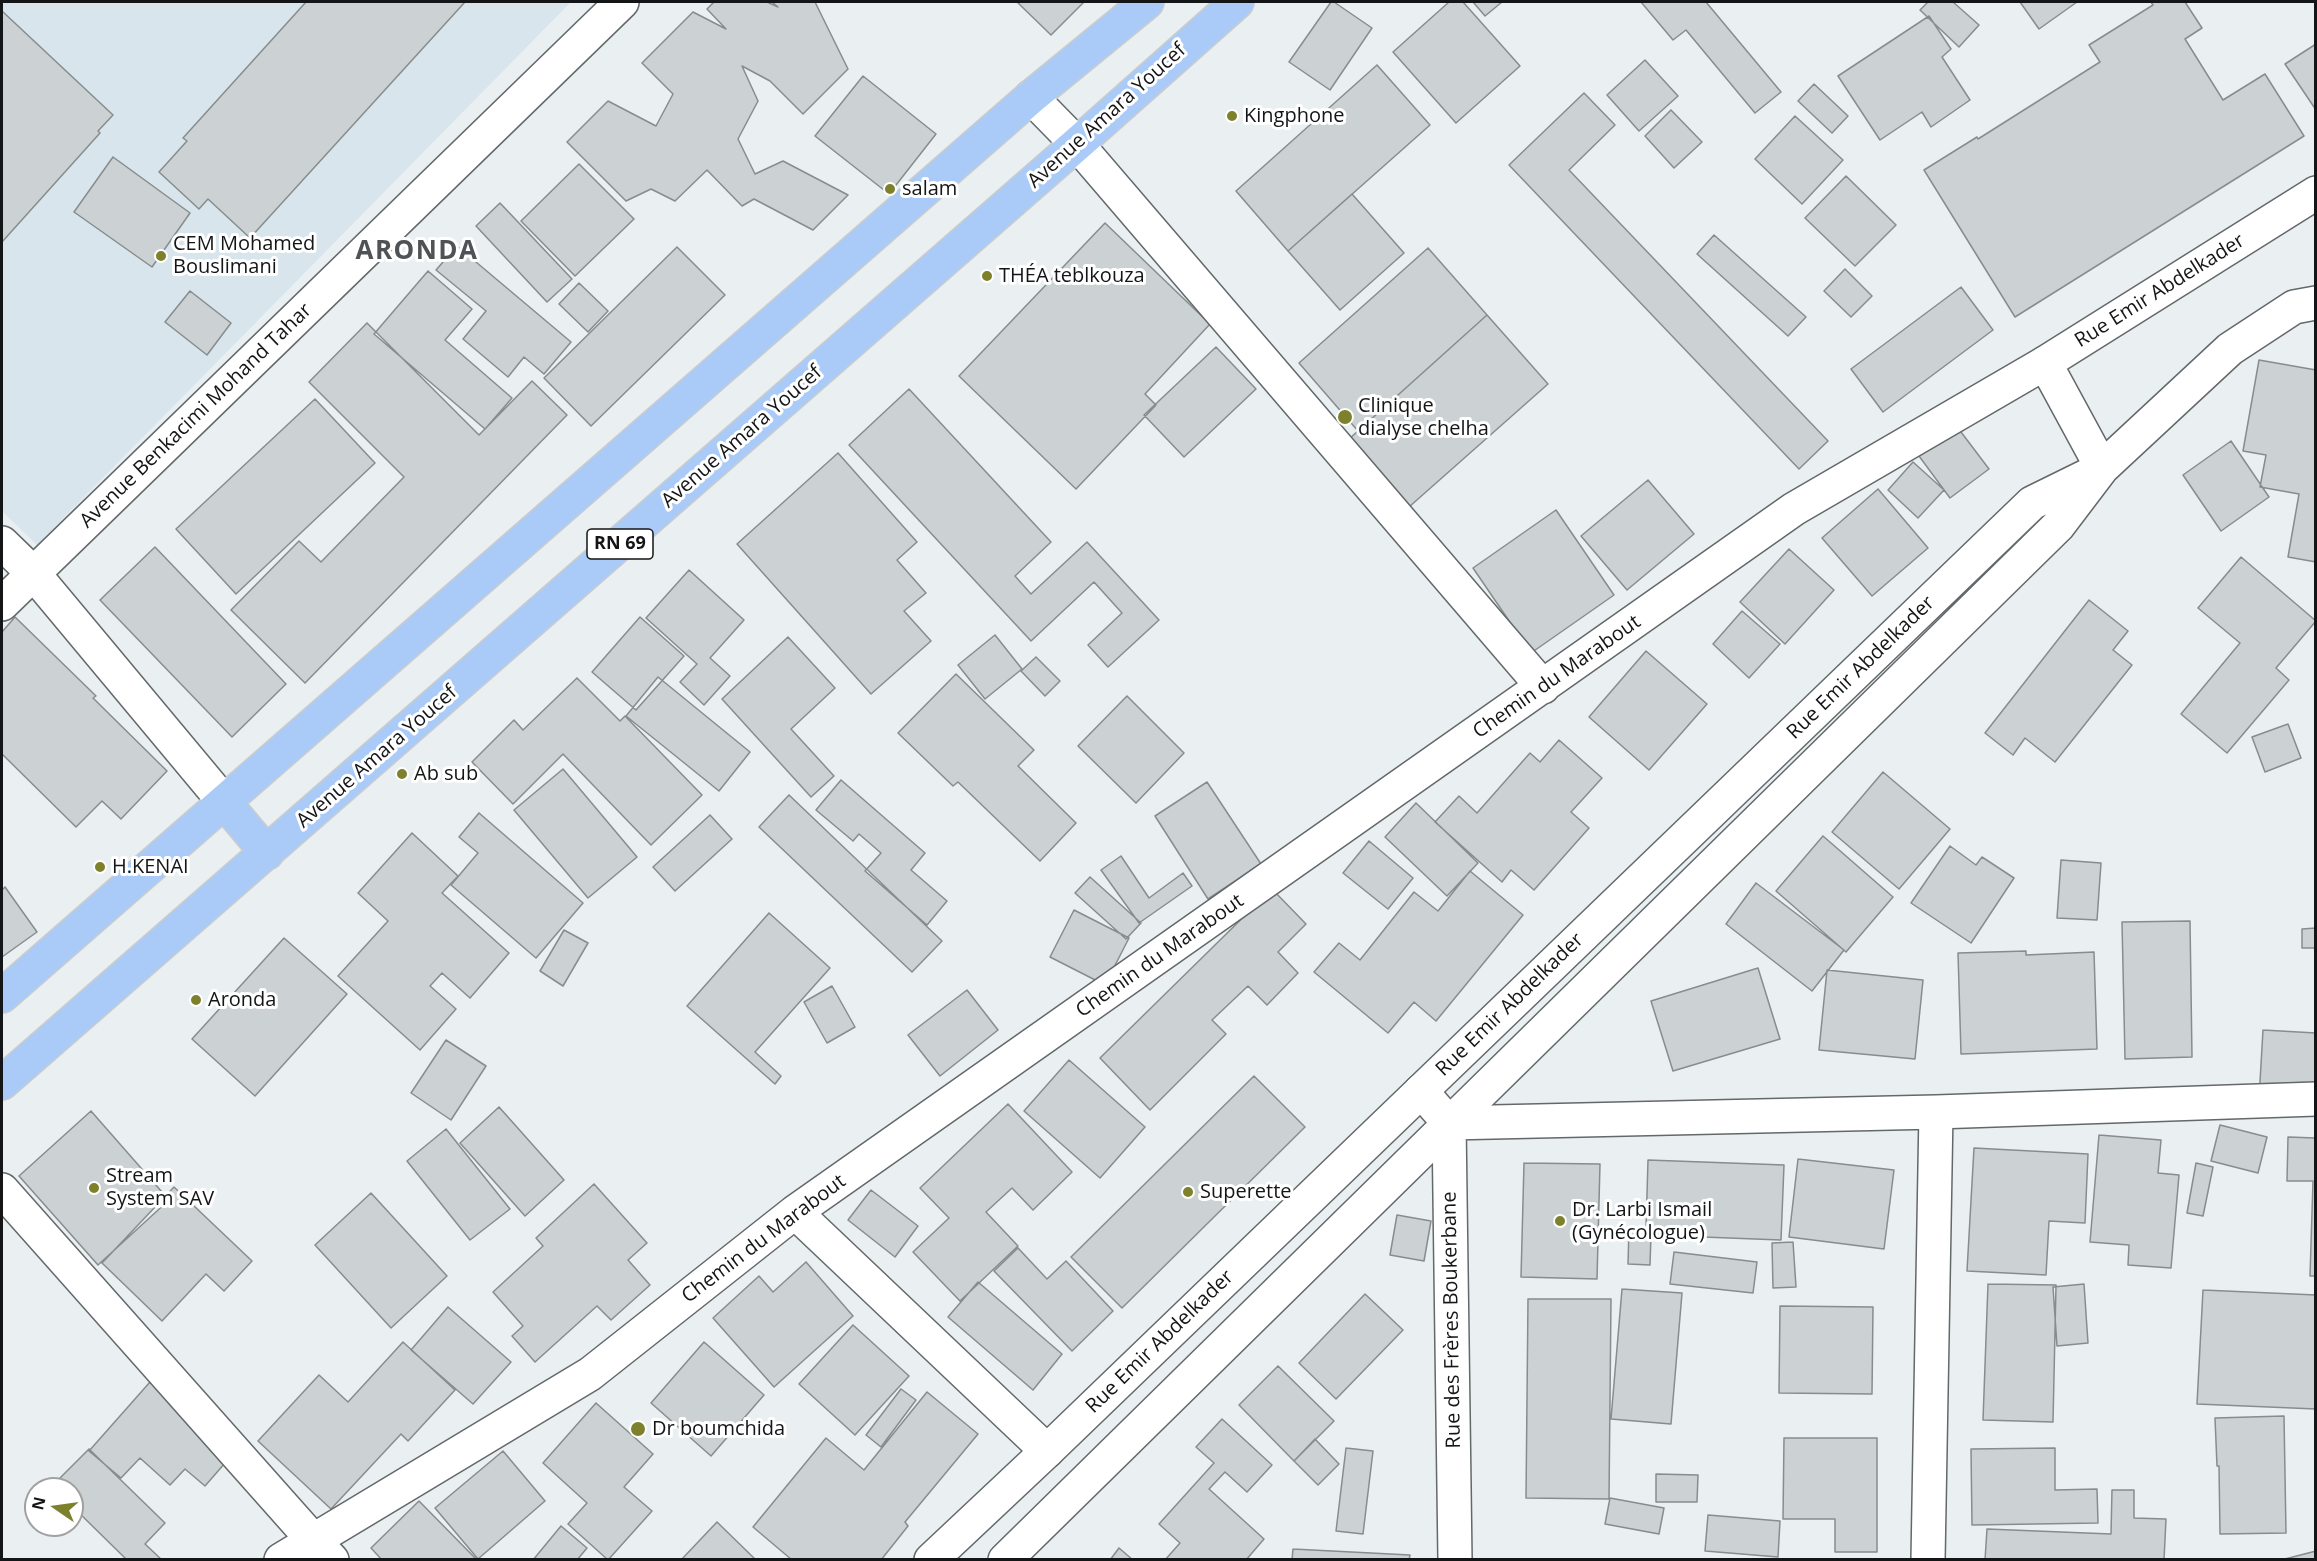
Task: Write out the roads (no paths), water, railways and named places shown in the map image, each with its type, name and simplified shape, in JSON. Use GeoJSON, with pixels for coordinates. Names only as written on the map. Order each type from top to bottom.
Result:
{"type":"FeatureCollection","features":[{"type":"Feature","properties":{"kind":"main road"},"geometry":{"type":"LineString","coordinates":[[2,996],[1031,97],[1147,2]]}},
{"type":"Feature","properties":{"kind":"main road","name":"Avenue Amara Youcef"},"geometry":{"type":"LineString","coordinates":[[2,1083],[1237,2]]}},
{"type":"Feature","properties":{"kind":"main road"},"geometry":{"type":"LineString","coordinates":[[225,803],[267,853]]}},
{"type":"Feature","properties":{"kind":"street","name":"Avenue Benkacimi Mohand Tahar"},"geometry":{"type":"LineString","coordinates":[[2,604],[622,2]]}},
{"type":"Feature","properties":{"kind":"street"},"geometry":{"type":"LineString","coordinates":[[1031,97],[1077,144],[1543,687]]}},
{"type":"Feature","properties":{"kind":"street","name":"Rue Emir Abdelkader"},"geometry":{"type":"LineString","coordinates":[[2045,363],[2316,193]]}},
{"type":"Feature","properties":{"kind":"street"},"geometry":{"type":"LineString","coordinates":[[2045,363],[2102,468],[2230,349],[2294,307],[2316,303]]}},
{"type":"Feature","properties":{"kind":"street","name":"Chemin du Marabout"},"geometry":{"type":"LineString","coordinates":[[281,1560],[322,1550],[590,1374],[795,1212],[1794,509],[2045,363]]}},
{"type":"Feature","properties":{"kind":"street","name":"Rue Emir Abdelkader"},"geometry":{"type":"LineString","coordinates":[[931,1560],[2032,503],[2102,468]]}},
{"type":"Feature","properties":{"kind":"street","name":"Rue Emir Abdelkader"},"geometry":{"type":"LineString","coordinates":[[1005,1560],[2058,526],[2102,468]]}},
{"type":"Feature","properties":{"kind":"street"},"geometry":{"type":"LineString","coordinates":[[2,543],[34,574],[225,803]]}},
{"type":"Feature","properties":{"kind":"street"},"geometry":{"type":"LineString","coordinates":[[1421,1091],[1449,1123],[1936,1112],[2316,1099]]}},
{"type":"Feature","properties":{"kind":"street"},"geometry":{"type":"LineString","coordinates":[[1928,1560],[1936,1112]]}},
{"type":"Feature","properties":{"kind":"street","name":"Rue des Frères Boukerbane"},"geometry":{"type":"LineString","coordinates":[[1449,1123],[1455,1560]]}},
{"type":"Feature","properties":{"kind":"street"},"geometry":{"type":"LineString","coordinates":[[2,1190],[322,1550]]}},
{"type":"Feature","properties":{"kind":"street"},"geometry":{"type":"LineString","coordinates":[[795,1212],[1047,1451]]}},
{"type":"Feature","properties":{"kind":"place","name":"Kingphone"},"geometry":{"type":"Point","coordinates":[1232,116]}},
{"type":"Feature","properties":{"kind":"place","name":"salam"},"geometry":{"type":"Point","coordinates":[890,189]}},
{"type":"Feature","properties":{"kind":"place","name":"CEM Mohamed Bouslimani"},"geometry":{"type":"Point","coordinates":[161,256]}},
{"type":"Feature","properties":{"kind":"place","name":"THÉA teblkouza"},"geometry":{"type":"Point","coordinates":[987,276]}},
{"type":"Feature","properties":{"kind":"place","name":"Clinique dialyse chelha"},"geometry":{"type":"Point","coordinates":[1345,417]}},
{"type":"Feature","properties":{"kind":"place","name":"Ab sub"},"geometry":{"type":"Point","coordinates":[402,774]}},
{"type":"Feature","properties":{"kind":"place","name":"H.KENAI"},"geometry":{"type":"Point","coordinates":[100,867]}},
{"type":"Feature","properties":{"kind":"place","name":"Aronda"},"geometry":{"type":"Point","coordinates":[196,1000]}},
{"type":"Feature","properties":{"kind":"place","name":"Stream System SAV"},"geometry":{"type":"Point","coordinates":[94,1188]}},
{"type":"Feature","properties":{"kind":"place","name":"Superette"},"geometry":{"type":"Point","coordinates":[1188,1192]}},
{"type":"Feature","properties":{"kind":"place","name":"Dr. Larbi Ismail (Gynécologue)"},"geometry":{"type":"Point","coordinates":[1560,1221]}},
{"type":"Feature","properties":{"kind":"place","name":"Dr boumchida"},"geometry":{"type":"Point","coordinates":[638,1429]}},
{"type":"Feature","properties":{"kind":"district","name":"ARONDA"},"geometry":{"type":"Point","coordinates":[417,252]}}]}
